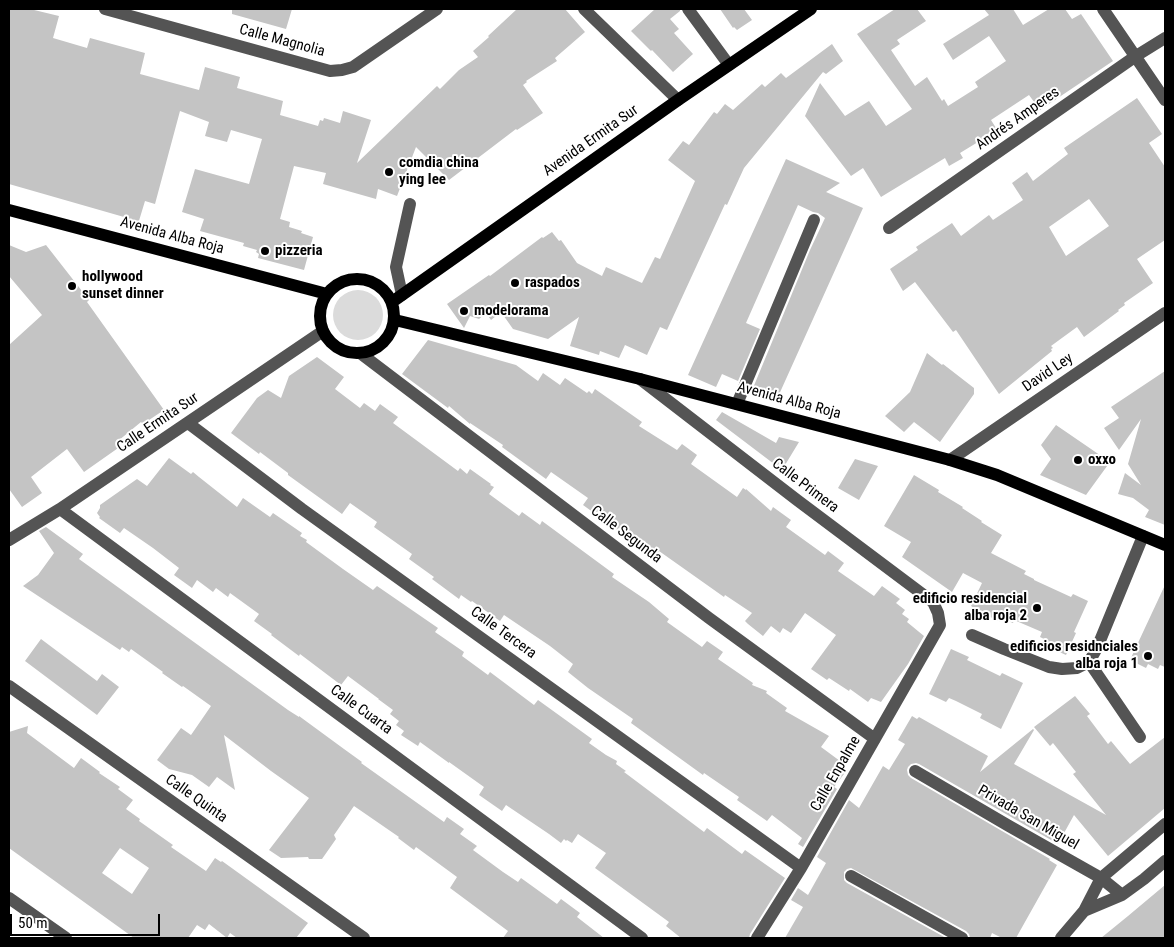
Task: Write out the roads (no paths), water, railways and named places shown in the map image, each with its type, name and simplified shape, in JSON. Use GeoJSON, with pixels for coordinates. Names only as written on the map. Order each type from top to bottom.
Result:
{"type":"FeatureCollection","features":[{"type":"Feature","properties":{"kind":"main road","name":"Avenida Ermita Sur"},"geometry":{"type":"LineString","coordinates":[[392,302],[810,9]]}},
{"type":"Feature","properties":{"kind":"main road","name":"Avenida Alba Roja"},"geometry":{"type":"LineString","coordinates":[[9,210],[326,294]]}},
{"type":"Feature","properties":{"kind":"main road"},"geometry":{"type":"LineString","coordinates":[[356,278],[368,280],[380,286],[392,302],[395,320],[391,332],[383,343],[372,350],[360,353],[347,352],[335,346],[323,331],[320,316],[321,305],[326,294],[345,280],[356,278]]}},
{"type":"Feature","properties":{"kind":"main road","name":"Avenida Alba Roja"},"geometry":{"type":"LineString","coordinates":[[395,320],[640,379],[950,460],[997,475],[1165,544]]}},
{"type":"Feature","properties":{"kind":"street","name":"Calle Magnolia"},"geometry":{"type":"LineString","coordinates":[[105,9],[330,71],[353,67],[437,9]]}},
{"type":"Feature","properties":{"kind":"street"},"geometry":{"type":"LineString","coordinates":[[584,9],[678,100]]}},
{"type":"Feature","properties":{"kind":"street"},"geometry":{"type":"LineString","coordinates":[[688,9],[729,65]]}},
{"type":"Feature","properties":{"kind":"street"},"geometry":{"type":"LineString","coordinates":[[1103,9],[1165,100]]}},
{"type":"Feature","properties":{"kind":"street","name":"Andrés Amperes"},"geometry":{"type":"LineString","coordinates":[[889,228],[1136,56],[1165,38]]}},
{"type":"Feature","properties":{"kind":"street"},"geometry":{"type":"LineString","coordinates":[[402,294],[396,267],[410,204]]}},
{"type":"Feature","properties":{"kind":"street"},"geometry":{"type":"LineString","coordinates":[[737,404],[814,220]]}},
{"type":"Feature","properties":{"kind":"street","name":"David Ley"},"geometry":{"type":"LineString","coordinates":[[950,460],[1165,313]]}},
{"type":"Feature","properties":{"kind":"street","name":"Calle Ermita Sur"},"geometry":{"type":"LineString","coordinates":[[9,540],[60,509],[323,331]]}},
{"type":"Feature","properties":{"kind":"street","name":"Calle Segunda"},"geometry":{"type":"LineString","coordinates":[[360,353],[709,618],[875,739]]}},
{"type":"Feature","properties":{"kind":"street","name":"Calle Primera"},"geometry":{"type":"LineString","coordinates":[[640,379],[933,602],[940,624]]}},
{"type":"Feature","properties":{"kind":"street","name":"Calle Tercera"},"geometry":{"type":"LineString","coordinates":[[188,423],[302,509],[801,868]]}},
{"type":"Feature","properties":{"kind":"street","name":"Calle Cuarta"},"geometry":{"type":"LineString","coordinates":[[60,509],[642,938]]}},
{"type":"Feature","properties":{"kind":"street"},"geometry":{"type":"LineString","coordinates":[[972,634],[1049,667],[1062,669],[1078,668],[1089,662],[1097,648],[1143,536]]}},
{"type":"Feature","properties":{"kind":"street","name":"Calle Enpalme"},"geometry":{"type":"LineString","coordinates":[[757,938],[801,868],[940,624]]}},
{"type":"Feature","properties":{"kind":"street"},"geometry":{"type":"LineString","coordinates":[[1089,662],[1140,737]]}},
{"type":"Feature","properties":{"kind":"street","name":"Calle Quinta"},"geometry":{"type":"LineString","coordinates":[[9,686],[364,938]]}},
{"type":"Feature","properties":{"kind":"street","name":"Privada San Miguel"},"geometry":{"type":"LineString","coordinates":[[915,771],[1101,878],[1122,895]]}},
{"type":"Feature","properties":{"kind":"street"},"geometry":{"type":"LineString","coordinates":[[1060,938],[1084,911],[1101,878],[1165,824]]}},
{"type":"Feature","properties":{"kind":"street"},"geometry":{"type":"LineString","coordinates":[[1084,911],[1122,895],[1165,861]]}},
{"type":"Feature","properties":{"kind":"street"},"geometry":{"type":"LineString","coordinates":[[851,876],[962,938]]}},
{"type":"Feature","properties":{"kind":"street"},"geometry":{"type":"LineString","coordinates":[[9,898],[66,938]]}},
{"type":"Feature","properties":{"kind":"place","name":"comdia china ying lee"},"geometry":{"type":"Point","coordinates":[389,172]}},
{"type":"Feature","properties":{"kind":"place","name":"pizzeria"},"geometry":{"type":"Point","coordinates":[265,251]}},
{"type":"Feature","properties":{"kind":"place","name":"raspados"},"geometry":{"type":"Point","coordinates":[515,283]}},
{"type":"Feature","properties":{"kind":"place","name":"hollywood sunset dinner"},"geometry":{"type":"Point","coordinates":[72,286]}},
{"type":"Feature","properties":{"kind":"place","name":"modelorama"},"geometry":{"type":"Point","coordinates":[464,311]}},
{"type":"Feature","properties":{"kind":"place","name":"oxxo"},"geometry":{"type":"Point","coordinates":[1078,460]}},
{"type":"Feature","properties":{"kind":"place","name":"edificio residencial alba roja 2"},"geometry":{"type":"Point","coordinates":[1037,608]}},
{"type":"Feature","properties":{"kind":"place","name":"edificios residnciales alba roja 1"},"geometry":{"type":"Point","coordinates":[1148,656]}}]}
